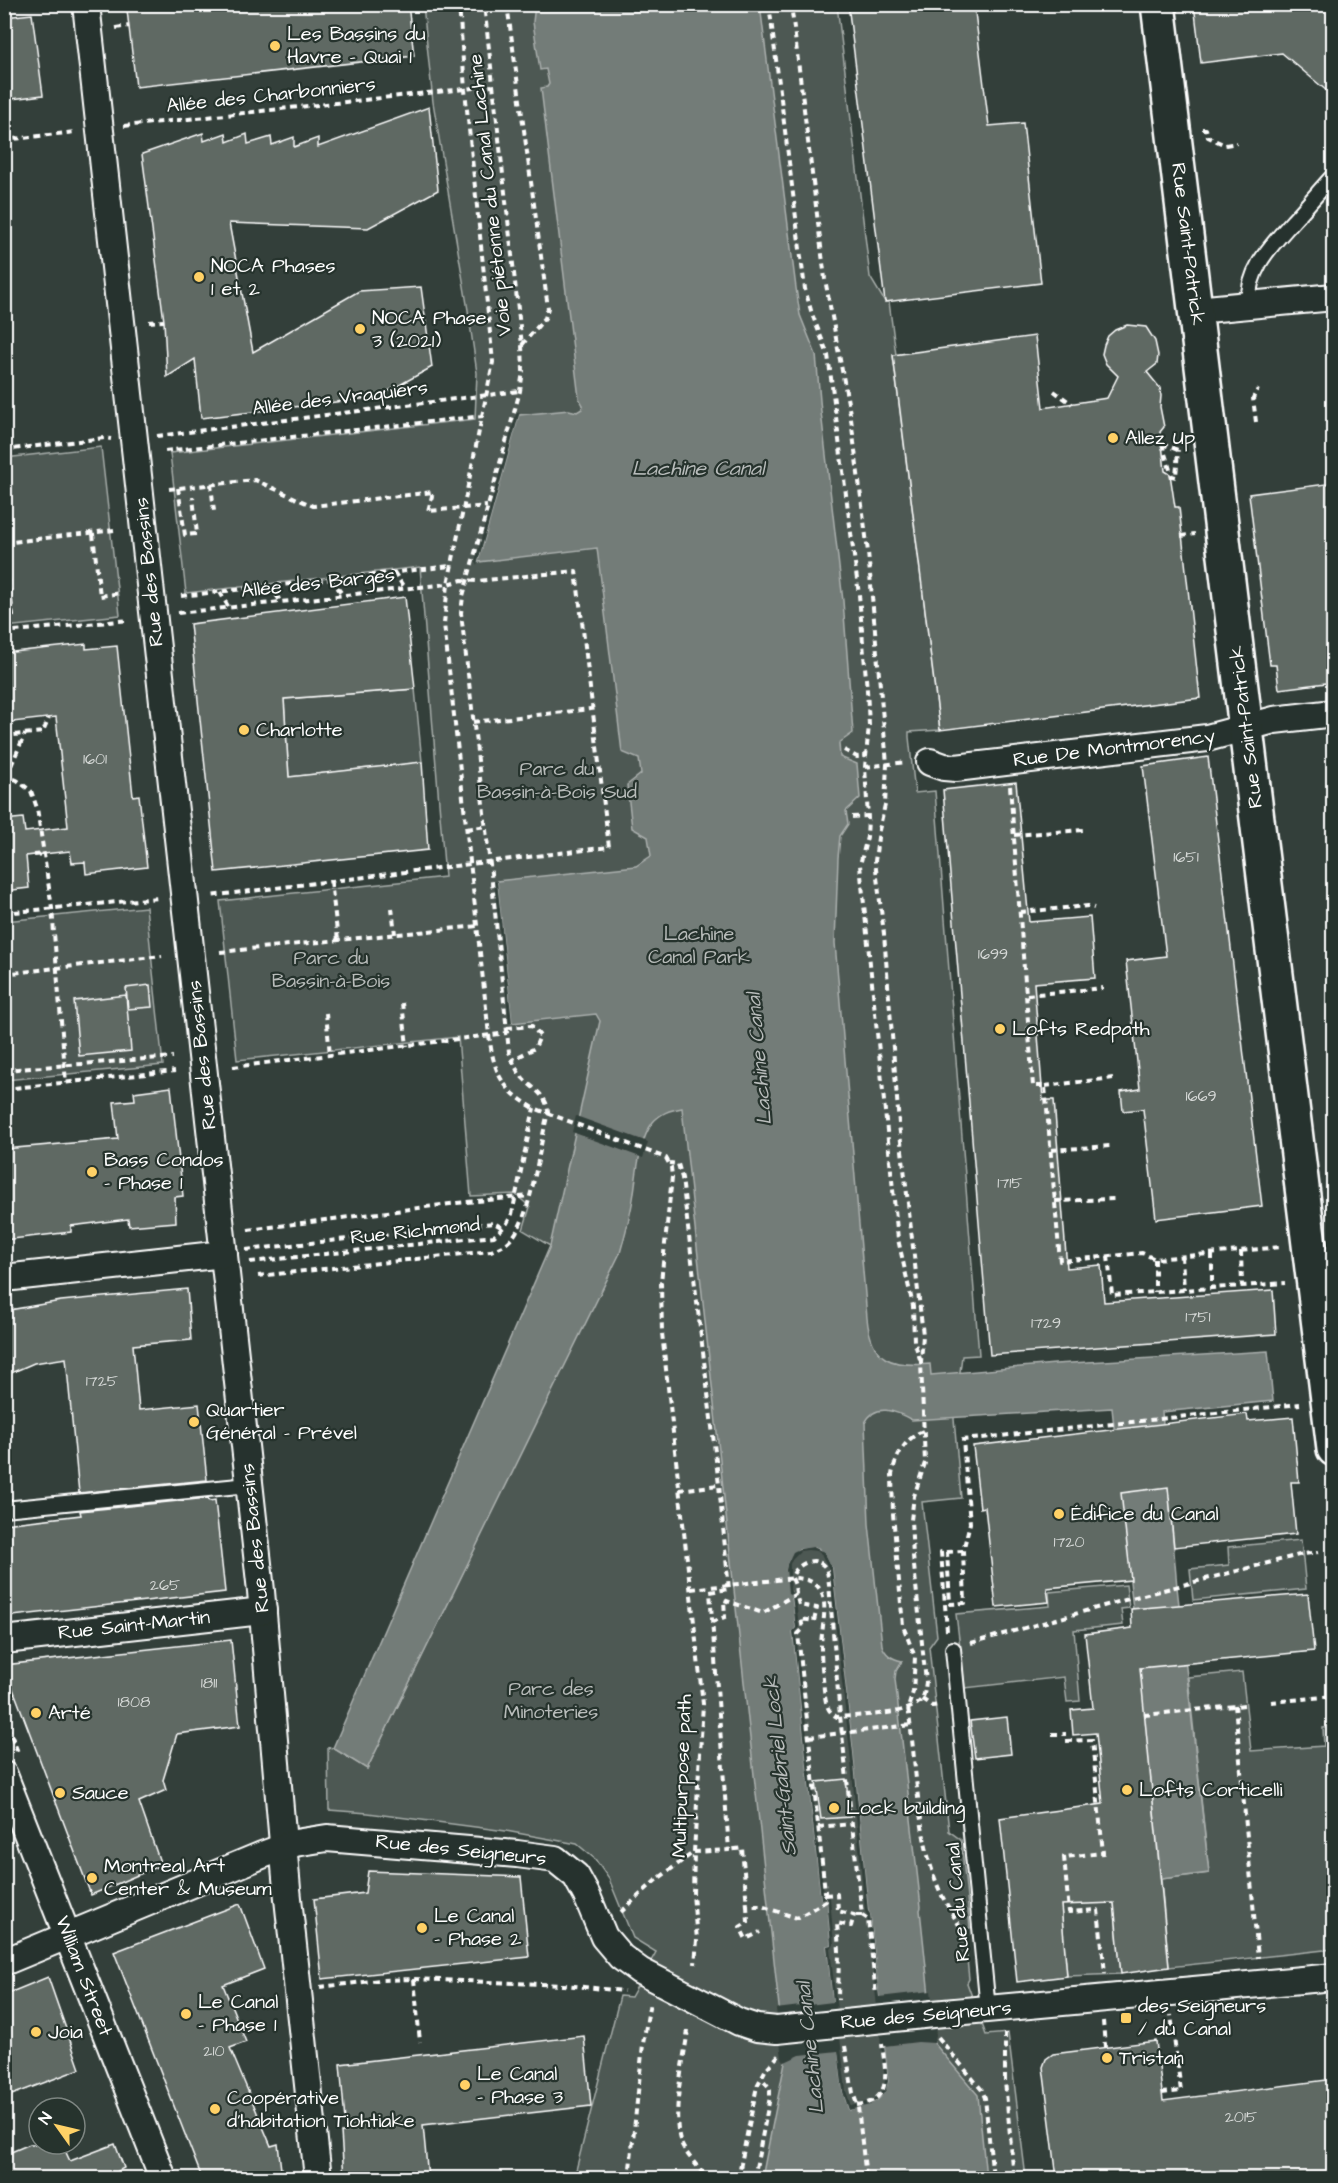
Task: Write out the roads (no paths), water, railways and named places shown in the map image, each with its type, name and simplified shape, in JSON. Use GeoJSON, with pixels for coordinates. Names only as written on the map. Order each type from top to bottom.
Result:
{"type":"FeatureCollection","features":[{"type":"Feature","properties":{"kind":"main road","name":"Rue Saint-Patrick"},"geometry":{"type":"LineString","coordinates":[[1158,4],[1334,1449]]}},
{"type":"Feature","properties":{"kind":"street","name":"Rue des Bassins"},"geometry":{"type":"LineString","coordinates":[[86,4],[263,1611],[284,1847],[318,2178]]}},
{"type":"Feature","properties":{"kind":"street"},"geometry":{"type":"LineString","coordinates":[[1196,310],[1334,297]]}},
{"type":"Feature","properties":{"kind":"street","name":"Rue De Montmorency"},"geometry":{"type":"LineString","coordinates":[[921,762],[956,768],[1207,738],[1283,719],[1334,713]]}},
{"type":"Feature","properties":{"kind":"street"},"geometry":{"type":"LineString","coordinates":[[4,1278],[224,1254]]}},
{"type":"Feature","properties":{"kind":"street","name":"Rue Saint-Martin"},"geometry":{"type":"LineString","coordinates":[[4,1640],[263,1611]]}},
{"type":"Feature","properties":{"kind":"street","name":"William Street"},"geometry":{"type":"LineString","coordinates":[[13,1768],[68,1935],[163,2178]]}},
{"type":"Feature","properties":{"kind":"street","name":"Rue des Seigneurs"},"geometry":{"type":"LineString","coordinates":[[4,1962],[284,1847],[305,1840],[327,1838],[555,1859],[576,1876],[609,1945],[627,1963],[738,2022],[757,2028],[777,2030],[934,2025],[987,2009],[1334,1977]]}},
{"type":"Feature","properties":{"kind":"lane"},"geometry":{"type":"LineString","coordinates":[[1248,305],[1252,276],[1268,249],[1334,175]]}},
{"type":"Feature","properties":{"kind":"lane"},"geometry":{"type":"LineString","coordinates":[[4,1509],[249,1485]]}},
{"type":"Feature","properties":{"kind":"lane","name":"Rue du Canal"},"geometry":{"type":"LineString","coordinates":[[953,1648],[987,2009]]}},
{"type":"Feature","properties":{"kind":"water","name":"Lachine Canal"},"geometry":{"type":"Polygon","coordinates":[[[535,5],[760,5],[800,315],[816,355],[843,601],[853,733],[839,743],[840,757],[857,764],[860,798],[846,811],[848,824],[840,836],[835,943],[867,1318],[873,1344],[885,1358],[894,1362],[930,1364],[931,1375],[1055,1364],[1268,1351],[1273,1401],[1162,1412],[1177,1587],[1209,1873],[1161,1879],[1112,1408],[912,1420],[893,1411],[880,1410],[869,1416],[865,1423],[869,1524],[882,1645],[889,1656],[902,1661],[896,1671],[895,1679],[934,2043],[978,2095],[986,2178],[762,2178],[785,2062],[682,1108],[663,1114],[653,1122],[648,1130],[641,1149],[632,1206],[620,1253],[367,1769],[333,1748],[550,1246],[600,1021],[596,1014],[512,1023],[497,881],[636,866],[651,856],[648,837],[632,828],[627,785],[641,774],[639,759],[622,752],[597,548],[478,562],[519,415],[569,410],[577,412],[582,409],[583,405],[579,398],[541,88],[549,84],[546,69],[540,70],[533,22],[535,5]],[[818,1548],[799,1549],[789,1561],[786,1572],[796,1628],[793,1632],[821,1898],[827,1897],[831,1945],[827,1946],[843,2091],[849,2110],[874,2102],[886,2089],[888,2081],[832,1568],[818,1548]]]}},
{"type":"Feature","properties":{"kind":"place","name":"Les Bassins du Havre - Quai 1"},"geometry":{"type":"Point","coordinates":[275,46]}},
{"type":"Feature","properties":{"kind":"place","name":"NOCA Phases 1 et 2"},"geometry":{"type":"Point","coordinates":[199,277]}},
{"type":"Feature","properties":{"kind":"place","name":"NOCA Phase 3 (2021)"},"geometry":{"type":"Point","coordinates":[360,329]}},
{"type":"Feature","properties":{"kind":"place","name":"Allez Up"},"geometry":{"type":"Point","coordinates":[1113,438]}},
{"type":"Feature","properties":{"kind":"place","name":"Charlotte"},"geometry":{"type":"Point","coordinates":[244,730]}},
{"type":"Feature","properties":{"kind":"place","name":"Lofts Redpath"},"geometry":{"type":"Point","coordinates":[1000,1029]}},
{"type":"Feature","properties":{"kind":"place","name":"Bass Condos - Phase 1"},"geometry":{"type":"Point","coordinates":[92,1172]}},
{"type":"Feature","properties":{"kind":"place","name":"Quartier Général - Prével"},"geometry":{"type":"Point","coordinates":[194,1422]}},
{"type":"Feature","properties":{"kind":"place","name":"Édifice du Canal"},"geometry":{"type":"Point","coordinates":[1059,1514]}},
{"type":"Feature","properties":{"kind":"place","name":"Arté"},"geometry":{"type":"Point","coordinates":[36,1713]}},
{"type":"Feature","properties":{"kind":"place","name":"Lofts Corticelli"},"geometry":{"type":"Point","coordinates":[1127,1790]}},
{"type":"Feature","properties":{"kind":"place","name":"Sauce"},"geometry":{"type":"Point","coordinates":[60,1793]}},
{"type":"Feature","properties":{"kind":"place","name":"Lock building"},"geometry":{"type":"Point","coordinates":[834,1808]}},
{"type":"Feature","properties":{"kind":"place","name":"Montreal Art Center & Museum"},"geometry":{"type":"Point","coordinates":[92,1878]}},
{"type":"Feature","properties":{"kind":"place","name":"Le Canal - Phase 2"},"geometry":{"type":"Point","coordinates":[422,1928]}},
{"type":"Feature","properties":{"kind":"place","name":"Le Canal - Phase 1"},"geometry":{"type":"Point","coordinates":[186,2014]}},
{"type":"Feature","properties":{"kind":"place","name":"des Seigneurs / du Canal"},"geometry":{"type":"Point","coordinates":[1126,2018]}},
{"type":"Feature","properties":{"kind":"place","name":"Joia"},"geometry":{"type":"Point","coordinates":[36,2032]}},
{"type":"Feature","properties":{"kind":"place","name":"Tristan"},"geometry":{"type":"Point","coordinates":[1107,2058]}},
{"type":"Feature","properties":{"kind":"place","name":"Le Canal - Phase 3"},"geometry":{"type":"Point","coordinates":[465,2085]}},
{"type":"Feature","properties":{"kind":"place","name":"Coopérative d'habitation Tiohtiake"},"geometry":{"type":"Point","coordinates":[215,2109]}},
{"type":"Feature","properties":{"kind":"park label","name":"Parc du Bassin-à-Bois Sud"},"geometry":{"type":"Point","coordinates":[557,780]}},
{"type":"Feature","properties":{"kind":"park label","name":"Lachine Canal Park"},"geometry":{"type":"Point","coordinates":[699,946]}},
{"type":"Feature","properties":{"kind":"park label","name":"Parc du Bassin-à-Bois"},"geometry":{"type":"Point","coordinates":[331,970]}},
{"type":"Feature","properties":{"kind":"park label","name":"Parc des Minoteries"},"geometry":{"type":"Point","coordinates":[551,1700]}},
{"type":"Feature","properties":{"kind":"water label","name":"Saint-Gabriel Lock"},"geometry":{"type":"Point","coordinates":[780,1766]}}]}
